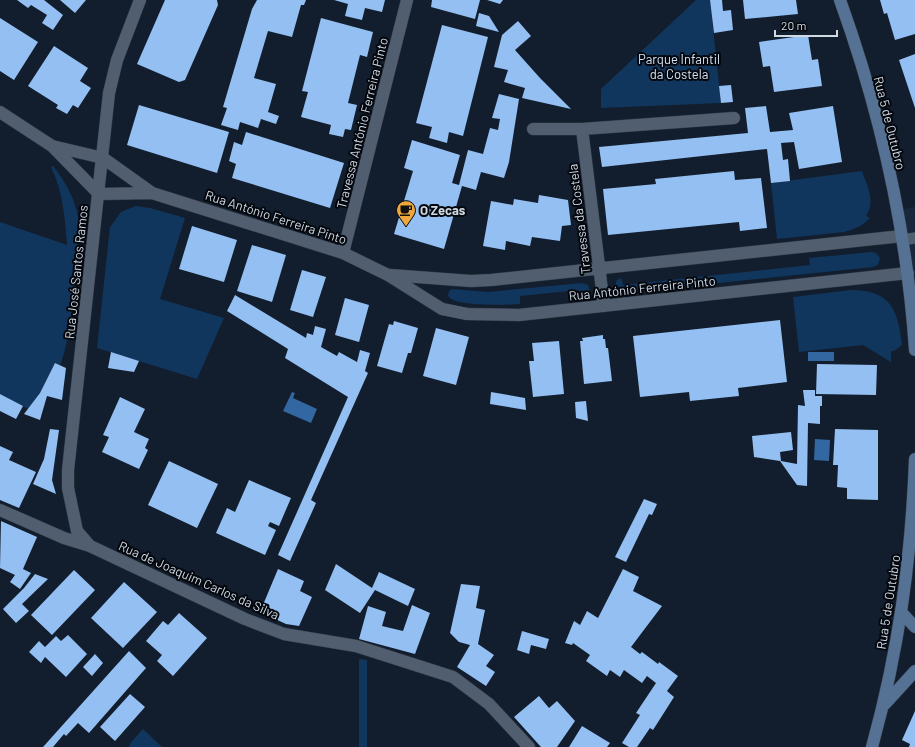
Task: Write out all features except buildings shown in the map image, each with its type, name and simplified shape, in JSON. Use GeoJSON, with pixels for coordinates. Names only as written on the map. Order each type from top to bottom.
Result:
{"type":"FeatureCollection","features":[{"type":"Feature","properties":{"kind":"main road","name":"Rua 5 de Outubro"},"geometry":{"type":"LineString","coordinates":[[840,0],[857,51],[876,120],[902,238],[908,273],[915,350]]}},
{"type":"Feature","properties":{"kind":"main road","name":"Rua 5 de Outubro"},"geometry":{"type":"LineString","coordinates":[[872,747],[884,705],[912,561],[915,459]]}},
{"type":"Feature","properties":{"kind":"main road"},"geometry":{"type":"LineString","coordinates":[[902,614],[915,627]]}},
{"type":"Feature","properties":{"kind":"main road"},"geometry":{"type":"LineString","coordinates":[[884,705],[915,671]]}},
{"type":"Feature","properties":{"kind":"street","name":"Rua José Santos Ramos"},"geometry":{"type":"LineString","coordinates":[[90,546],[77,532],[68,488],[68,470],[109,93],[117,60],[140,0]]}},
{"type":"Feature","properties":{"kind":"street","name":"Travessa António Ferreira Pinto"},"geometry":{"type":"LineString","coordinates":[[343,252],[407,0]]}},
{"type":"Feature","properties":{"kind":"street"},"geometry":{"type":"LineString","coordinates":[[0,112],[52,146],[99,194]]}},
{"type":"Feature","properties":{"kind":"street"},"geometry":{"type":"LineString","coordinates":[[534,129],[582,129],[734,118]]}},
{"type":"Feature","properties":{"kind":"street","name":"Travessa da Costela"},"geometry":{"type":"LineString","coordinates":[[582,129],[604,306]]}},
{"type":"Feature","properties":{"kind":"street"},"geometry":{"type":"LineString","coordinates":[[52,146],[103,158]]}},
{"type":"Feature","properties":{"kind":"street","name":"Rua António Ferreira Pinto"},"geometry":{"type":"LineString","coordinates":[[103,158],[152,193]]}},
{"type":"Feature","properties":{"kind":"street","name":"Rua António Ferreira Pinto"},"geometry":{"type":"LineString","coordinates":[[99,194],[152,193],[343,252],[388,275],[442,309],[467,314],[519,315],[908,273]]}},
{"type":"Feature","properties":{"kind":"street","name":"Rua António Ferreira Pinto"},"geometry":{"type":"LineString","coordinates":[[388,275],[471,281],[902,238]]}},
{"type":"Feature","properties":{"kind":"street","name":"Rua de Joaquim Carlos da Silva"},"geometry":{"type":"LineString","coordinates":[[0,510],[64,538],[90,546],[224,609],[284,634],[356,646],[453,677],[489,704],[529,747]]}},
{"type":"Feature","properties":{"kind":"lane"},"geometry":{"type":"LineString","coordinates":[[902,238],[915,238]]}},
{"type":"Feature","properties":{"kind":"shaded area"},"geometry":{"type":"Polygon","coordinates":[[[915,207],[915,309],[900,210],[915,207]]]}},
{"type":"Feature","properties":{"kind":"shaded area"},"geometry":{"type":"Polygon","coordinates":[[[808,352],[834,352],[834,361],[808,361],[808,352]]]}},
{"type":"Feature","properties":{"kind":"shaded area"},"geometry":{"type":"Polygon","coordinates":[[[292,392],[295,393],[293,398],[317,409],[311,423],[283,411],[292,392]]]}},
{"type":"Feature","properties":{"kind":"shaded area"},"geometry":{"type":"Polygon","coordinates":[[[815,439],[830,440],[829,461],[814,460],[815,439]]]}},
{"type":"Feature","properties":{"kind":"green space","name":"Parque Infantil da Costela"},"geometry":{"type":"Polygon","coordinates":[[[696,0],[710,0],[721,103],[601,108],[601,89],[696,0]]]}},
{"type":"Feature","properties":{"kind":"green space"},"geometry":{"type":"Polygon","coordinates":[[[53,166],[68,188],[77,212],[79,233],[76,282],[71,321],[62,360],[60,365],[55,363],[40,393],[28,409],[0,394],[0,222],[67,245],[63,205],[51,167],[53,166]]]}},
{"type":"Feature","properties":{"kind":"green space"},"geometry":{"type":"Polygon","coordinates":[[[862,171],[870,194],[870,205],[866,216],[870,218],[864,223],[844,232],[777,239],[771,183],[862,171]]]}},
{"type":"Feature","properties":{"kind":"green space"},"geometry":{"type":"Polygon","coordinates":[[[136,206],[150,208],[185,218],[160,299],[224,318],[197,379],[97,348],[110,227],[121,212],[136,206]]]}},
{"type":"Feature","properties":{"kind":"green space"},"geometry":{"type":"Polygon","coordinates":[[[872,252],[876,253],[880,258],[878,265],[873,267],[623,293],[617,291],[615,286],[617,280],[621,278],[623,285],[810,265],[809,258],[872,252]]]}},
{"type":"Feature","properties":{"kind":"green space"},"geometry":{"type":"Polygon","coordinates":[[[582,283],[588,285],[590,292],[586,297],[579,298],[579,290],[520,296],[520,304],[470,304],[453,300],[448,296],[449,291],[452,289],[488,292],[582,283]]]}},
{"type":"Feature","properties":{"kind":"green space"},"geometry":{"type":"Polygon","coordinates":[[[851,290],[865,291],[884,298],[895,312],[902,345],[894,351],[891,351],[891,362],[863,345],[799,352],[793,297],[851,290]]]}},
{"type":"Feature","properties":{"kind":"green space"},"geometry":{"type":"Polygon","coordinates":[[[359,659],[367,660],[367,747],[359,747],[359,659]]]}},
{"type":"Feature","properties":{"kind":"green space"},"geometry":{"type":"Polygon","coordinates":[[[143,729],[162,747],[129,747],[131,742],[143,729]]]}},
{"type":"Feature","properties":{"kind":"place","name":"O Zecas"},"geometry":{"type":"Point","coordinates":[406,227]}}]}
